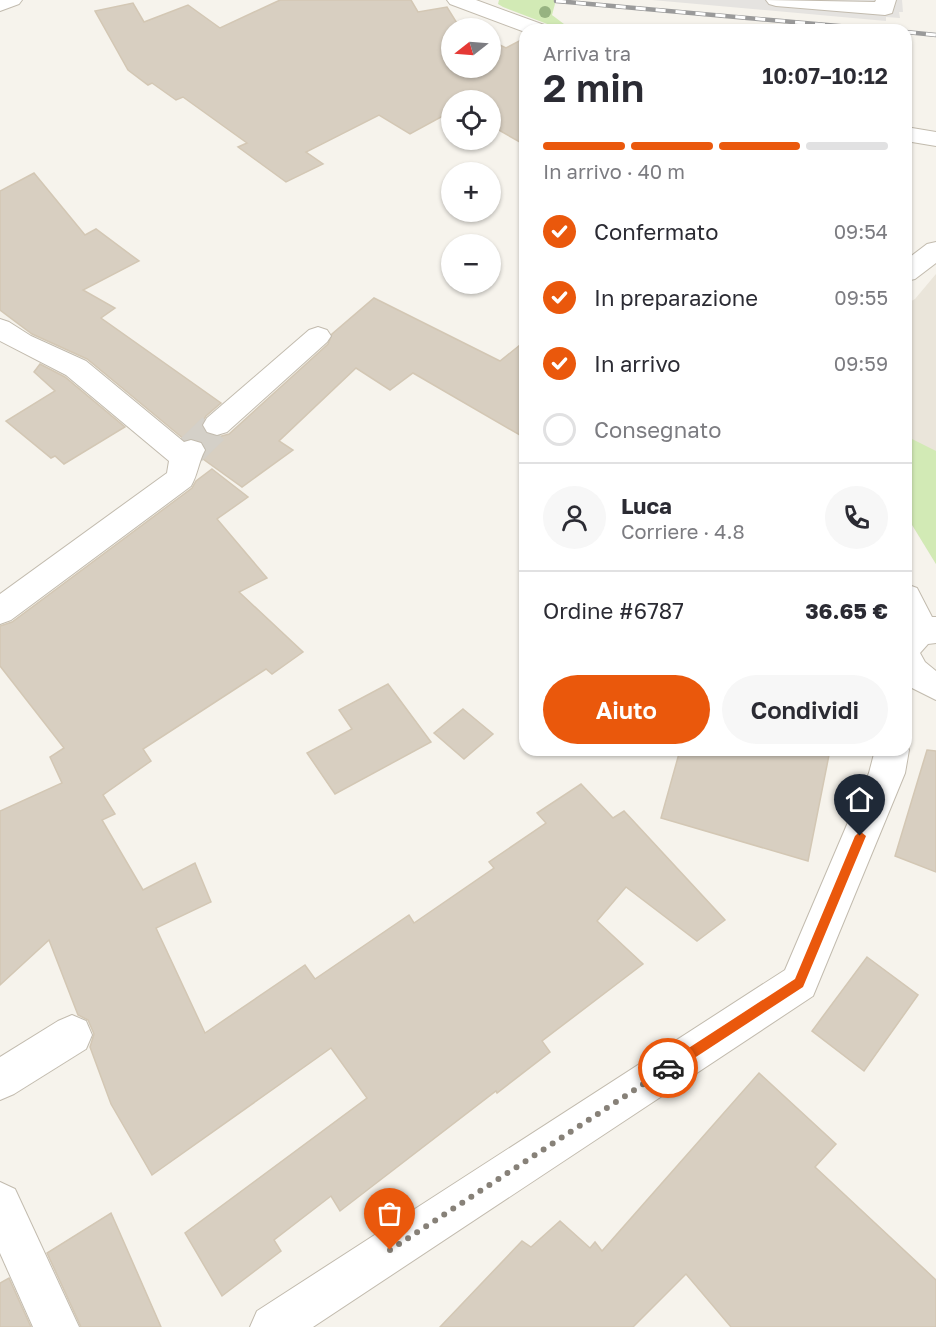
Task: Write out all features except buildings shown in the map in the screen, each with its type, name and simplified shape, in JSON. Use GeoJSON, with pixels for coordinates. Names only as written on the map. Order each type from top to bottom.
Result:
{"type":"FeatureCollection","features":[{"type":"Feature","properties":{"kind":"street"},"geometry":{"type":"LineString","coordinates":[[0,5],[12,0]]}},
{"type":"Feature","properties":{"kind":"street"},"geometry":{"type":"LineString","coordinates":[[776,0],[885,9],[886,0]]}},
{"type":"Feature","properties":{"kind":"street"},"geometry":{"type":"LineString","coordinates":[[469,2],[525,24]]}},
{"type":"Feature","properties":{"kind":"street"},"geometry":{"type":"LineString","coordinates":[[912,135],[936,139]]}},
{"type":"Feature","properties":{"kind":"street"},"geometry":{"type":"LineString","coordinates":[[912,268],[936,250]]}},
{"type":"Feature","properties":{"kind":"street"},"geometry":{"type":"LineString","coordinates":[[0,328],[21,342],[76,368],[105,394],[188,454],[181,478],[0,611]]}},
{"type":"Feature","properties":{"kind":"street"},"geometry":{"type":"LineString","coordinates":[[218,425],[318,336]]}},
{"type":"Feature","properties":{"kind":"street"},"geometry":{"type":"LineString","coordinates":[[912,628],[918,660]]}},
{"type":"Feature","properties":{"kind":"street"},"geometry":{"type":"LineString","coordinates":[[273,1327],[799,983],[887,773],[891,756]]}},
{"type":"Feature","properties":{"kind":"street"},"geometry":{"type":"LineString","coordinates":[[0,1080],[72,1035]]}},
{"type":"Feature","properties":{"kind":"street"},"geometry":{"type":"LineString","coordinates":[[0,1204],[56,1327]]}},
{"type":"Feature","properties":{"kind":"shaded area"},"geometry":{"type":"Polygon","coordinates":[[[652,0],[902,0],[903,12],[899,12],[900,18],[886,17],[886,21],[652,0]]]}},
{"type":"Feature","properties":{"kind":"shaded area"},"geometry":{"type":"Polygon","coordinates":[[[936,274],[936,564],[912,525],[912,301],[936,274]]]}},
{"type":"Feature","properties":{"kind":"green space"},"geometry":{"type":"Polygon","coordinates":[[[499,0],[556,0],[552,15],[564,24],[547,24],[498,4],[499,0]]]}},
{"type":"Feature","properties":{"kind":"green space"},"geometry":{"type":"Polygon","coordinates":[[[912,439],[936,451],[936,564],[912,525],[912,439]]]}},
{"type":"Feature","properties":{"kind":"tunnel"},"geometry":{"type":"LineString","coordinates":[[191,450],[217,425]]}},
{"type":"Feature","properties":{"kind":"railway"},"geometry":{"type":"LineString","coordinates":[[556,1],[816,24]]}},
{"type":"Feature","properties":{"kind":"railway"},"geometry":{"type":"LineString","coordinates":[[912,33],[936,35]]}},
{"type":"Feature","properties":{"kind":"way so far"},"geometry":{"type":"LineString","coordinates":[[390,1250],[668,1068]]}},
{"type":"Feature","properties":{"kind":"route"},"geometry":{"type":"LineString","coordinates":[[668,1068],[799,983],[860,836]]}}]}
